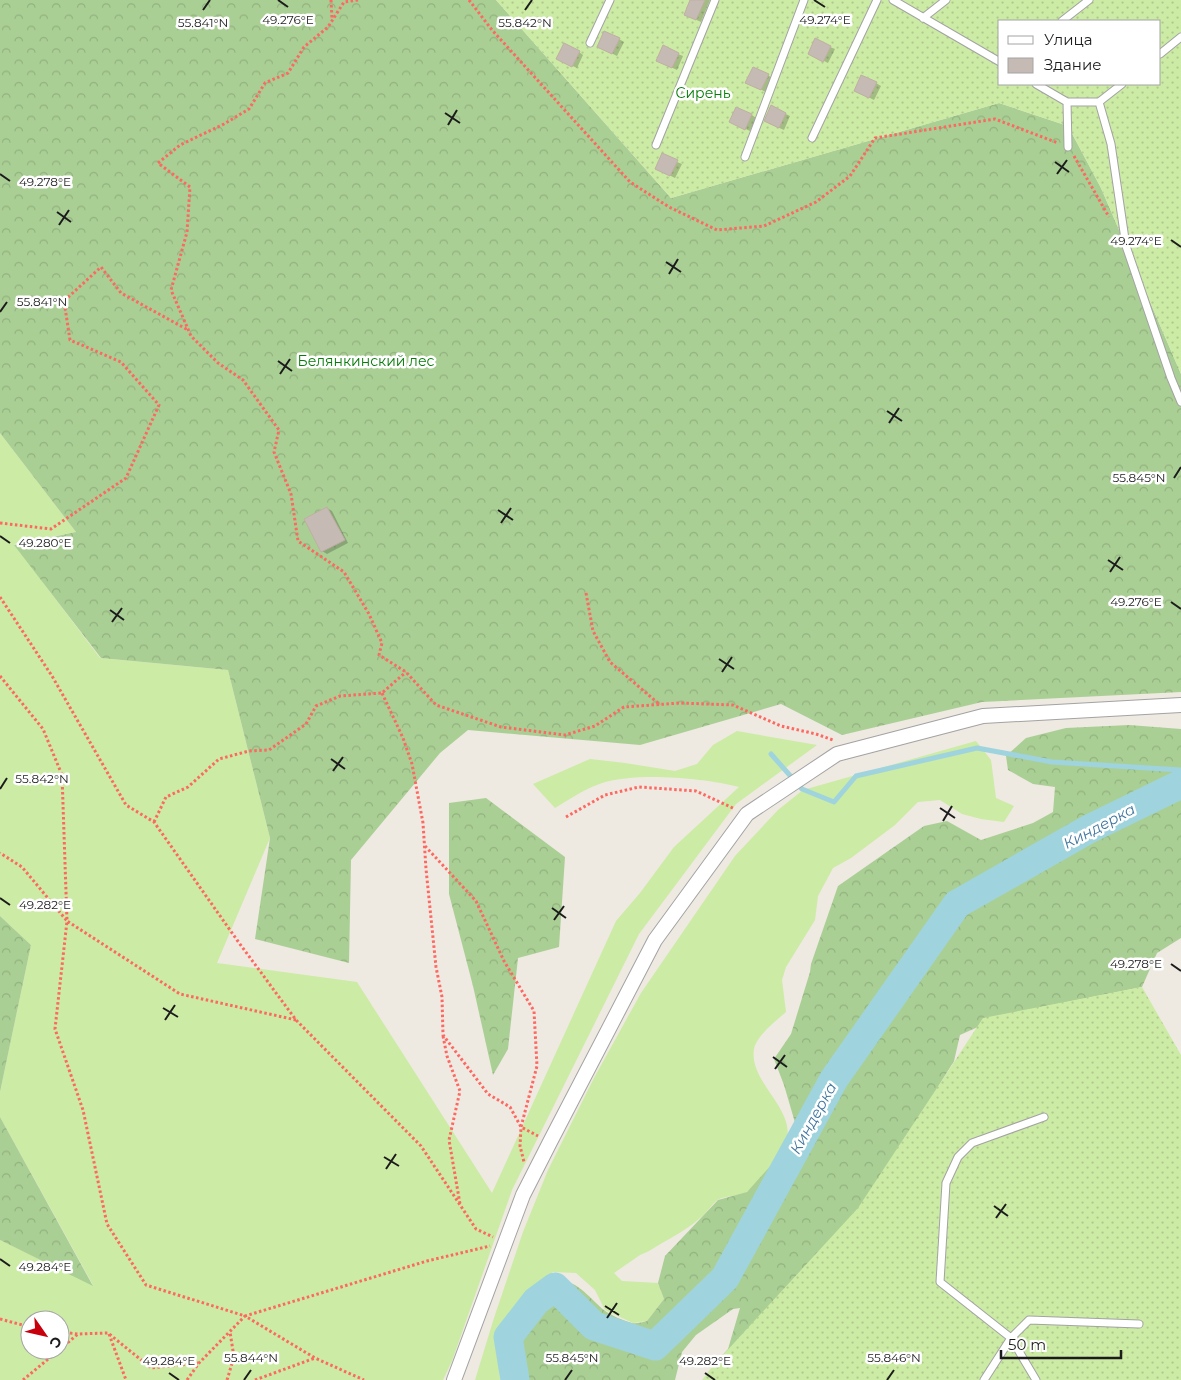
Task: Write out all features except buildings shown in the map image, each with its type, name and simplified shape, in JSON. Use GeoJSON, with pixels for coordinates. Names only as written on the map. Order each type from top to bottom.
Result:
{"type":"FeatureCollection","features":[{"type":"Feature","properties":{"kind":"street"},"geometry":{"type":"LineString","coordinates":[[454,1380],[529,1182],[655,940],[747,814],[837,754],[983,716],[1181,705]]}},
{"type":"Feature","properties":{"kind":"lane"},"geometry":{"type":"LineString","coordinates":[[590,44],[610,0]]}},
{"type":"Feature","properties":{"kind":"lane"},"geometry":{"type":"LineString","coordinates":[[656,145],[715,0]]}},
{"type":"Feature","properties":{"kind":"lane"},"geometry":{"type":"LineString","coordinates":[[745,157],[804,0]]}},
{"type":"Feature","properties":{"kind":"lane"},"geometry":{"type":"LineString","coordinates":[[812,138],[876,0]]}},
{"type":"Feature","properties":{"kind":"lane"},"geometry":{"type":"LineString","coordinates":[[893,0],[998,61]]}},
{"type":"Feature","properties":{"kind":"lane"},"geometry":{"type":"LineString","coordinates":[[923,18],[946,0]]}},
{"type":"Feature","properties":{"kind":"lane"},"geometry":{"type":"LineString","coordinates":[[1063,20],[1089,0]]}},
{"type":"Feature","properties":{"kind":"lane"},"geometry":{"type":"LineString","coordinates":[[1161,53],[1181,37]]}},
{"type":"Feature","properties":{"kind":"lane"},"geometry":{"type":"LineString","coordinates":[[1038,85],[1067,102],[1099,102],[1121,85]]}},
{"type":"Feature","properties":{"kind":"lane"},"geometry":{"type":"LineString","coordinates":[[1067,102],[1068,147]]}},
{"type":"Feature","properties":{"kind":"lane"},"geometry":{"type":"LineString","coordinates":[[1099,102],[1111,144],[1126,246],[1181,402]]}},
{"type":"Feature","properties":{"kind":"lane"},"geometry":{"type":"LineString","coordinates":[[1036,1380],[1011,1338],[940,1282],[946,1183],[958,1158],[972,1143],[1044,1117]]}},
{"type":"Feature","properties":{"kind":"lane"},"geometry":{"type":"LineString","coordinates":[[984,1380],[1011,1338],[1029,1320],[1139,1324]]}},
{"type":"Feature","properties":{"kind":"path"},"geometry":{"type":"LineString","coordinates":[[331,0],[332,20]]}},
{"type":"Feature","properties":{"kind":"path"},"geometry":{"type":"LineString","coordinates":[[358,0],[344,2],[328,27],[304,47],[288,73],[265,83],[249,109],[224,124],[180,145],[158,162],[190,187],[187,232],[171,290],[191,336],[218,363],[243,380],[280,430],[274,452],[291,494],[298,541],[344,572],[369,614],[382,643],[379,655],[406,672],[436,705],[501,727],[565,735],[595,726],[624,708],[680,703],[734,705],[781,726],[816,734],[856,749]]}},
{"type":"Feature","properties":{"kind":"path"},"geometry":{"type":"LineString","coordinates":[[469,0],[492,30],[630,182],[669,207],[718,230],[764,226],[816,202],[850,176],[875,138],[995,119],[1068,147],[1112,221]]}},
{"type":"Feature","properties":{"kind":"path"},"geometry":{"type":"LineString","coordinates":[[0,523],[51,529],[126,478],[159,405],[121,362],[70,340],[64,301],[101,267],[121,293],[189,331]]}},
{"type":"Feature","properties":{"kind":"path"},"geometry":{"type":"LineString","coordinates":[[586,593],[593,631],[610,662],[659,704]]}},
{"type":"Feature","properties":{"kind":"path"},"geometry":{"type":"LineString","coordinates":[[0,597],[52,676],[126,805],[154,822],[296,1020],[421,1146],[476,1230],[505,1242]]}},
{"type":"Feature","properties":{"kind":"path"},"geometry":{"type":"LineString","coordinates":[[154,822],[166,797],[188,787],[219,759],[248,751],[269,750],[306,724],[316,706],[340,696],[382,693],[406,672]]}},
{"type":"Feature","properties":{"kind":"path"},"geometry":{"type":"LineString","coordinates":[[0,676],[43,729],[62,774],[67,921],[55,1029],[83,1110],[107,1224],[146,1285],[245,1316],[315,1358],[364,1380]]}},
{"type":"Feature","properties":{"kind":"path"},"geometry":{"type":"LineString","coordinates":[[382,693],[403,738],[412,764],[423,823],[436,967],[442,997],[443,1035],[447,1056],[460,1091],[449,1140],[461,1206]]}},
{"type":"Feature","properties":{"kind":"path"},"geometry":{"type":"LineString","coordinates":[[566,817],[605,795],[640,788],[696,792],[747,814]]}},
{"type":"Feature","properties":{"kind":"path"},"geometry":{"type":"LineString","coordinates":[[424,846],[476,901],[504,961],[534,1010],[537,1066],[520,1127],[520,1146],[529,1182]]}},
{"type":"Feature","properties":{"kind":"path"},"geometry":{"type":"LineString","coordinates":[[0,853],[22,867],[67,921],[180,994],[296,1020]]}},
{"type":"Feature","properties":{"kind":"path"},"geometry":{"type":"LineString","coordinates":[[443,1035],[488,1094],[510,1107],[520,1127],[550,1142]]}},
{"type":"Feature","properties":{"kind":"path"},"geometry":{"type":"LineString","coordinates":[[187,1380],[199,1363],[245,1316],[427,1261],[505,1242]]}},
{"type":"Feature","properties":{"kind":"path"},"geometry":{"type":"LineString","coordinates":[[0,1319],[20,1324]]}},
{"type":"Feature","properties":{"kind":"path"},"geometry":{"type":"LineString","coordinates":[[227,1380],[234,1357],[230,1332]]}},
{"type":"Feature","properties":{"kind":"path"},"geometry":{"type":"LineString","coordinates":[[70,1333],[108,1333],[151,1368],[199,1363]]}},
{"type":"Feature","properties":{"kind":"path"},"geometry":{"type":"LineString","coordinates":[[108,1333],[126,1380]]}},
{"type":"Feature","properties":{"kind":"path"},"geometry":{"type":"LineString","coordinates":[[70,1341],[78,1334]]}},
{"type":"Feature","properties":{"kind":"path"},"geometry":{"type":"LineString","coordinates":[[255,1380],[315,1358]]}},
{"type":"Feature","properties":{"kind":"path"},"geometry":{"type":"LineString","coordinates":[[23,1380],[48,1360]]}},
{"type":"Feature","properties":{"kind":"green space","name":"Белянкинский лес"},"geometry":{"type":"Polygon","coordinates":[[[0,0],[496,0],[671,198],[999,103],[1068,126],[1101,188],[1181,374],[1181,692],[982,702],[842,735],[781,704],[640,745],[468,730],[440,753],[351,860],[349,963],[255,939],[270,838],[228,670],[101,658],[14,545],[76,532],[0,433],[0,0]]]}},
{"type":"Feature","properties":{"kind":"green space","name":"Сирень"},"geometry":{"type":"Polygon","coordinates":[[[496,0],[1181,0],[1181,374],[1101,188],[1068,126],[999,103],[671,198],[496,0]]]}},
{"type":"Feature","properties":{"kind":"green space"},"geometry":{"type":"Polygon","coordinates":[[[0,433],[76,532],[14,544],[100,658],[228,670],[270,838],[217,963],[357,982],[492,1193],[616,921],[640,893],[674,847],[739,787],[690,779],[633,778],[596,785],[555,808],[533,784],[590,759],[675,771],[697,764],[713,745],[737,731],[817,745],[736,804],[639,934],[512,1190],[452,1361],[443,1380],[0,1380],[0,1240],[93,1285],[0,1117],[0,1092],[31,945],[0,916],[0,433]]]}},
{"type":"Feature","properties":{"kind":"green space"},"geometry":{"type":"Polygon","coordinates":[[[1129,725],[1181,729],[1181,938],[1157,953],[1142,987],[1007,1014],[960,1035],[954,1061],[938,1087],[933,1119],[717,1380],[712,1367],[728,1349],[740,1308],[733,1309],[696,1335],[682,1352],[675,1380],[506,1380],[504,1334],[530,1302],[548,1285],[556,1281],[571,1283],[579,1287],[613,1316],[632,1323],[647,1321],[664,1299],[658,1283],[665,1256],[718,1200],[747,1192],[774,1162],[796,1126],[774,1059],[791,1034],[811,964],[838,886],[924,826],[947,821],[981,840],[1033,823],[1053,812],[1055,787],[1033,784],[1008,770],[1006,756],[1026,738],[1066,728],[1129,725]]]}},
{"type":"Feature","properties":{"kind":"green space"},"geometry":{"type":"Polygon","coordinates":[[[976,741],[991,760],[996,798],[1014,806],[1004,822],[962,814],[940,800],[918,802],[895,825],[851,858],[833,868],[818,896],[815,920],[786,967],[782,980],[786,1012],[763,1034],[754,1049],[754,1062],[759,1074],[781,1110],[788,1134],[782,1152],[772,1165],[745,1193],[719,1199],[703,1216],[689,1227],[640,1255],[614,1273],[622,1281],[658,1283],[664,1299],[647,1321],[633,1323],[605,1310],[595,1290],[576,1273],[553,1272],[532,1292],[505,1325],[499,1368],[500,1380],[475,1380],[523,1232],[548,1170],[594,1078],[641,993],[735,856],[778,810],[803,790],[976,741]]]}},
{"type":"Feature","properties":{"kind":"green space"},"geometry":{"type":"Polygon","coordinates":[[[486,798],[565,857],[559,947],[518,958],[508,1049],[493,1075],[473,986],[449,894],[449,803],[486,798]]]}},
{"type":"Feature","properties":{"kind":"green space"},"geometry":{"type":"Polygon","coordinates":[[[0,916],[31,945],[0,1092],[0,916]]]}},
{"type":"Feature","properties":{"kind":"green space"},"geometry":{"type":"Polygon","coordinates":[[[1142,987],[1181,1055],[1181,1380],[702,1380],[858,1208],[983,1018],[1142,987]]]}},
{"type":"Feature","properties":{"kind":"green space"},"geometry":{"type":"Polygon","coordinates":[[[0,1117],[93,1286],[0,1240],[0,1117]]]}},
{"type":"Feature","properties":{"kind":"waterway"},"geometry":{"type":"LineString","coordinates":[[771,754],[802,789],[834,802],[856,776],[977,748],[1052,762],[1181,770]]}},
{"type":"Feature","properties":{"kind":"waterway","name":"Киндерка"},"geometry":{"type":"LineString","coordinates":[[515,1380],[508,1337],[536,1301],[555,1287],[594,1326],[655,1346],[725,1278],[834,1079],[957,904],[1089,829],[1181,784]]}}]}
